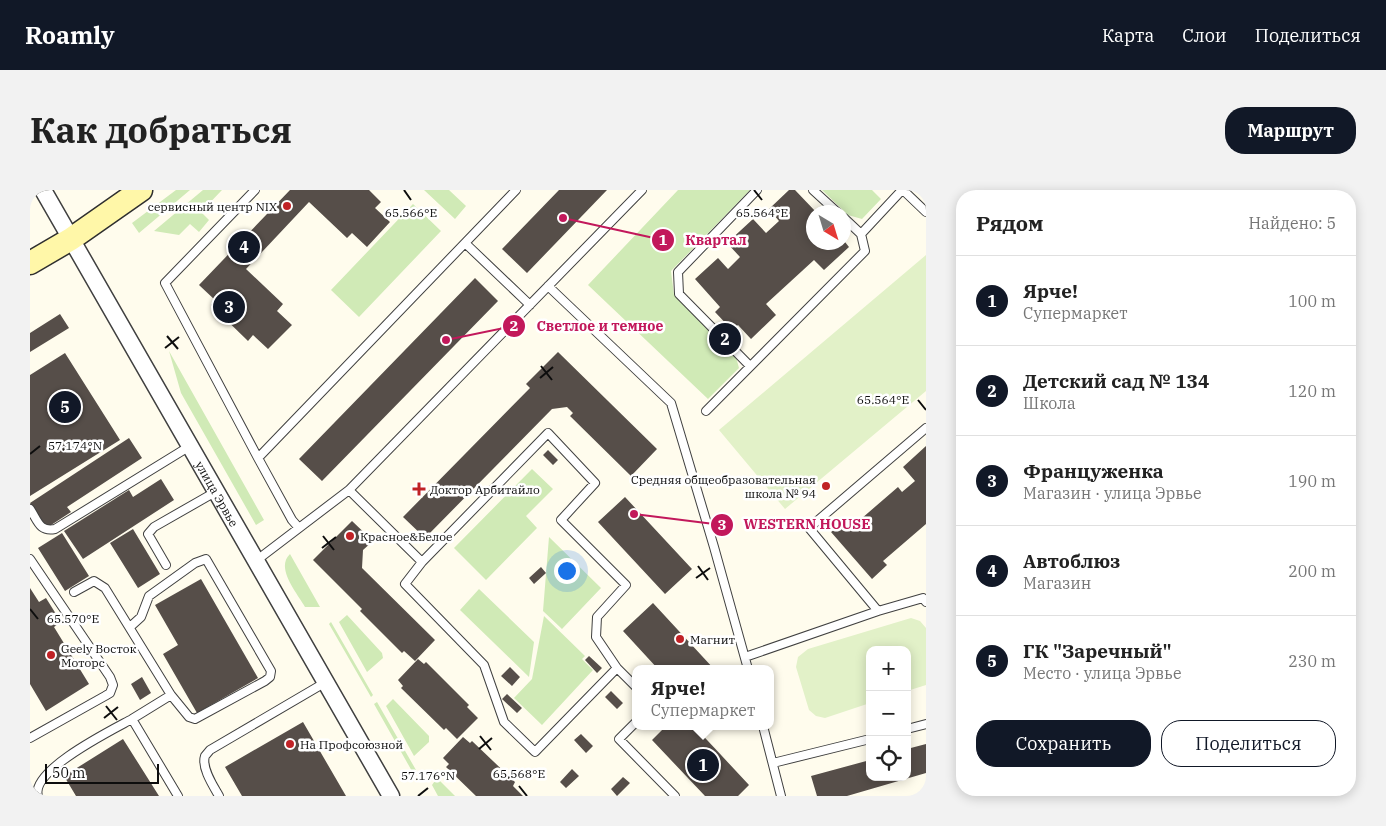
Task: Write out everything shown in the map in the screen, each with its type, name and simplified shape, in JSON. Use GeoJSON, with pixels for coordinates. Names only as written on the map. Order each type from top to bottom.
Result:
{"type":"FeatureCollection","features":[{"type":"Feature","properties":{"kind":"main road"},"geometry":{"type":"LineString","coordinates":[[30,263],[71,239],[141,190]]}},
{"type":"Feature","properties":{"kind":"street","name":"улица Эрвье"},"geometry":{"type":"LineString","coordinates":[[44,190],[392,796]]}},
{"type":"Feature","properties":{"kind":"lane"},"geometry":{"type":"LineString","coordinates":[[255,190],[165,283],[258,458],[292,520],[299,528]]}},
{"type":"Feature","properties":{"kind":"lane"},"geometry":{"type":"LineString","coordinates":[[258,458],[516,190]]}},
{"type":"Feature","properties":{"kind":"lane"},"geometry":{"type":"LineString","coordinates":[[257,560],[349,490],[642,190]]}},
{"type":"Feature","properties":{"kind":"lane"},"geometry":{"type":"LineString","coordinates":[[750,366],[679,294],[678,272],[757,190]]}},
{"type":"Feature","properties":{"kind":"lane"},"geometry":{"type":"LineString","coordinates":[[813,190],[829,205]]}},
{"type":"Feature","properties":{"kind":"lane"},"geometry":{"type":"LineString","coordinates":[[861,234],[903,190],[926,212]]}},
{"type":"Feature","properties":{"kind":"lane"},"geometry":{"type":"LineString","coordinates":[[706,411],[865,251],[861,234],[851,225]]}},
{"type":"Feature","properties":{"kind":"lane"},"geometry":{"type":"LineString","coordinates":[[465,243],[530,304]]}},
{"type":"Feature","properties":{"kind":"lane"},"geometry":{"type":"LineString","coordinates":[[548,286],[671,403],[747,665]]}},
{"type":"Feature","properties":{"kind":"lane"},"geometry":{"type":"LineString","coordinates":[[878,611],[809,528],[926,428]]}},
{"type":"Feature","properties":{"kind":"lane"},"geometry":{"type":"LineString","coordinates":[[617,668],[535,752],[504,722],[484,665],[405,584],[422,562],[548,433],[595,483],[561,520],[626,585],[597,617],[596,637],[617,668],[632,683]]}},
{"type":"Feature","properties":{"kind":"lane"},"geometry":{"type":"LineString","coordinates":[[30,509],[41,528],[46,530],[55,529],[190,446]]}},
{"type":"Feature","properties":{"kind":"lane"},"geometry":{"type":"LineString","coordinates":[[349,490],[422,562]]}},
{"type":"Feature","properties":{"kind":"lane"},"geometry":{"type":"LineString","coordinates":[[166,566],[148,534],[154,527],[217,491]]}},
{"type":"Feature","properties":{"kind":"lane"},"geometry":{"type":"LineString","coordinates":[[30,559],[110,677],[113,685],[110,692],[105,696],[30,738]]}},
{"type":"Feature","properties":{"kind":"lane"},"geometry":{"type":"LineString","coordinates":[[74,592],[94,581],[105,588],[171,696],[189,717],[195,719],[266,681],[270,676],[271,671],[206,559],[195,562],[149,596],[141,617],[130,627]]}},
{"type":"Feature","properties":{"kind":"lane"},"geometry":{"type":"LineString","coordinates":[[745,658],[878,611],[923,598],[926,602]]}},
{"type":"Feature","properties":{"kind":"lane"},"geometry":{"type":"LineString","coordinates":[[219,796],[208,776],[205,763],[205,756],[210,750],[326,682]]}},
{"type":"Feature","properties":{"kind":"lane"},"geometry":{"type":"LineString","coordinates":[[38,796],[36,792],[38,782],[46,770],[58,760],[171,696]]}},
{"type":"Feature","properties":{"kind":"lane"},"geometry":{"type":"LineString","coordinates":[[132,719],[178,796]]}},
{"type":"Feature","properties":{"kind":"lane"},"geometry":{"type":"LineString","coordinates":[[911,728],[926,724]]}},
{"type":"Feature","properties":{"kind":"lane"},"geometry":{"type":"LineString","coordinates":[[632,726],[619,739],[675,796]]}},
{"type":"Feature","properties":{"kind":"lane"},"geometry":{"type":"LineString","coordinates":[[764,730],[781,796]]}},
{"type":"Feature","properties":{"kind":"lane"},"geometry":{"type":"LineString","coordinates":[[773,763],[866,740]]}},
{"type":"Feature","properties":{"kind":"green space"},"geometry":{"type":"Polygon","coordinates":[[[176,190],[190,190],[139,233],[132,223],[176,190]]]}},
{"type":"Feature","properties":{"kind":"green space"},"geometry":{"type":"Polygon","coordinates":[[[203,190],[222,190],[201,212],[209,220],[199,232],[190,224],[179,235],[154,231],[203,190]]]}},
{"type":"Feature","properties":{"kind":"green space"},"geometry":{"type":"Polygon","coordinates":[[[424,190],[449,190],[466,206],[455,219],[424,190]]]}},
{"type":"Feature","properties":{"kind":"green space"},"geometry":{"type":"Polygon","coordinates":[[[678,190],[750,190],[671,271],[674,295],[736,357],[739,368],[708,399],[588,285],[678,190]]]}},
{"type":"Feature","properties":{"kind":"green space"},"geometry":{"type":"Polygon","coordinates":[[[822,190],[872,190],[881,199],[862,219],[851,216],[851,205],[838,205],[822,190]]]}},
{"type":"Feature","properties":{"kind":"green space"},"geometry":{"type":"Polygon","coordinates":[[[413,204],[441,231],[359,317],[331,290],[413,204]]]}},
{"type":"Feature","properties":{"kind":"green space"},"geometry":{"type":"Polygon","coordinates":[[[926,255],[926,391],[785,509],[719,430],[926,255]]]}},
{"type":"Feature","properties":{"kind":"green space"},"geometry":{"type":"Polygon","coordinates":[[[169,351],[264,520],[256,525],[181,393],[169,351]]]}},
{"type":"Feature","properties":{"kind":"green space"},"geometry":{"type":"Polygon","coordinates":[[[532,469],[553,489],[526,516],[537,528],[486,580],[454,548],[532,469]]]}},
{"type":"Feature","properties":{"kind":"green space"},"geometry":{"type":"Polygon","coordinates":[[[549,537],[601,588],[562,629],[543,611],[549,537]]]}},
{"type":"Feature","properties":{"kind":"green space"},"geometry":{"type":"Polygon","coordinates":[[[290,554],[320,607],[305,607],[293,588],[285,566],[290,554]]]}},
{"type":"Feature","properties":{"kind":"green space"},"geometry":{"type":"Polygon","coordinates":[[[479,589],[534,642],[529,677],[460,610],[479,589]]]}},
{"type":"Feature","properties":{"kind":"green space"},"geometry":{"type":"Polygon","coordinates":[[[347,615],[382,653],[383,658],[367,672],[339,622],[347,615]]]}},
{"type":"Feature","properties":{"kind":"green space"},"geometry":{"type":"Polygon","coordinates":[[[544,616],[585,656],[582,659],[593,670],[542,725],[514,698],[532,679],[544,616]]]}},
{"type":"Feature","properties":{"kind":"green space"},"geometry":{"type":"Polygon","coordinates":[[[911,618],[920,621],[926,628],[926,685],[911,690],[911,646],[866,646],[866,704],[825,718],[816,716],[809,710],[796,667],[798,657],[808,649],[911,618]]]}},
{"type":"Feature","properties":{"kind":"green space"},"geometry":{"type":"Polygon","coordinates":[[[331,622],[373,695],[371,697],[329,624],[331,622]]]}},
{"type":"Feature","properties":{"kind":"green space"},"geometry":{"type":"Polygon","coordinates":[[[393,699],[429,736],[429,742],[414,756],[386,706],[393,699]]]}},
{"type":"Feature","properties":{"kind":"green space"},"geometry":{"type":"Polygon","coordinates":[[[377,702],[416,770],[413,773],[374,704],[377,702]]]}},
{"type":"Feature","properties":{"kind":"green space"},"geometry":{"type":"Polygon","coordinates":[[[437,778],[455,796],[438,796],[432,785],[437,778]]]}},
{"type":"Feature","properties":{"kind":"building"},"geometry":{"type":"Polygon","coordinates":[[[290,190],[369,190],[381,202],[375,208],[390,222],[367,247],[352,233],[347,238],[309,202],[246,269],[283,304],[277,311],[292,325],[268,349],[253,335],[248,341],[211,305],[216,301],[199,285],[290,190]]]}},
{"type":"Feature","properties":{"kind":"building"},"geometry":{"type":"Polygon","coordinates":[[[559,190],[607,190],[527,273],[502,249],[559,190]]]}},
{"type":"Feature","properties":{"kind":"building"},"geometry":{"type":"Polygon","coordinates":[[[789,190],[795,190],[809,205],[806,205],[806,250],[846,250],[824,270],[814,260],[766,304],[776,315],[751,339],[738,325],[732,330],[715,312],[720,307],[695,279],[718,258],[728,269],[740,257],[727,243],[753,219],[766,233],[779,221],[769,209],[789,190]]]}},
{"type":"Feature","properties":{"kind":"building"},"geometry":{"type":"Polygon","coordinates":[[[475,278],[498,301],[322,481],[299,459],[475,278]]]}},
{"type":"Feature","properties":{"kind":"building"},"geometry":{"type":"Polygon","coordinates":[[[60,314],[69,328],[30,352],[30,333],[60,314]]]}},
{"type":"Feature","properties":{"kind":"building"},"geometry":{"type":"Polygon","coordinates":[[[558,352],[657,449],[631,476],[570,416],[573,413],[567,407],[552,409],[425,538],[403,517],[530,388],[526,384],[558,352]]]}},
{"type":"Feature","properties":{"kind":"building"},"geometry":{"type":"Polygon","coordinates":[[[65,353],[120,440],[30,496],[30,375],[65,353]]]}},
{"type":"Feature","properties":{"kind":"building"},"geometry":{"type":"Polygon","coordinates":[[[129,438],[142,458],[67,507],[71,512],[45,529],[30,503],[129,438]]]}},
{"type":"Feature","properties":{"kind":"building"},"geometry":{"type":"Polygon","coordinates":[[[926,446],[926,524],[883,561],[887,565],[872,579],[831,532],[848,518],[854,525],[898,487],[902,492],[915,481],[903,467],[926,446]]]}},
{"type":"Feature","properties":{"kind":"building"},"geometry":{"type":"Polygon","coordinates":[[[548,450],[558,460],[553,465],[543,455],[548,450]]]}},
{"type":"Feature","properties":{"kind":"building"},"geometry":{"type":"Polygon","coordinates":[[[161,479],[174,500],[83,559],[64,531],[129,490],[133,497],[161,479]]]}},
{"type":"Feature","properties":{"kind":"building"},"geometry":{"type":"Polygon","coordinates":[[[625,497],[692,569],[665,594],[598,522],[625,497]]]}},
{"type":"Feature","properties":{"kind":"building"},"geometry":{"type":"Polygon","coordinates":[[[352,521],[373,541],[363,550],[362,568],[435,640],[415,661],[404,651],[402,653],[360,611],[362,609],[313,560],[352,521]]]}},
{"type":"Feature","properties":{"kind":"building"},"geometry":{"type":"Polygon","coordinates":[[[133,529],[160,574],[138,588],[110,543],[133,529]]]}},
{"type":"Feature","properties":{"kind":"building"},"geometry":{"type":"Polygon","coordinates":[[[62,533],[89,576],[65,591],[38,548],[62,533]]]}},
{"type":"Feature","properties":{"kind":"building"},"geometry":{"type":"Polygon","coordinates":[[[541,567],[546,573],[534,584],[529,578],[541,567]]]}},
{"type":"Feature","properties":{"kind":"building"},"geometry":{"type":"Polygon","coordinates":[[[201,579],[258,678],[197,713],[163,654],[178,645],[155,605],[201,579]]]}},
{"type":"Feature","properties":{"kind":"building","name":"Geely Восток Моторс"},"geometry":{"type":"Polygon","coordinates":[[[30,588],[39,602],[46,598],[61,622],[54,627],[89,684],[46,711],[30,684],[30,588]]]}},
{"type":"Feature","properties":{"kind":"building"},"geometry":{"type":"Polygon","coordinates":[[[653,603],[710,665],[654,665],[623,631],[653,603]]]}},
{"type":"Feature","properties":{"kind":"building"},"geometry":{"type":"Polygon","coordinates":[[[589,656],[602,668],[597,673],[585,660],[589,656]]]}},
{"type":"Feature","properties":{"kind":"building"},"geometry":{"type":"Polygon","coordinates":[[[418,659],[424,664],[426,662],[469,705],[467,707],[478,718],[457,739],[446,728],[444,730],[401,688],[403,686],[398,680],[418,659]]]}},
{"type":"Feature","properties":{"kind":"building"},"geometry":{"type":"Polygon","coordinates":[[[510,667],[520,677],[512,686],[501,676],[510,667]]]}},
{"type":"Feature","properties":{"kind":"building"},"geometry":{"type":"Polygon","coordinates":[[[142,677],[151,693],[140,700],[131,684],[142,677]]]}},
{"type":"Feature","properties":{"kind":"building"},"geometry":{"type":"Polygon","coordinates":[[[611,691],[623,703],[617,709],[605,697],[611,691]]]}},
{"type":"Feature","properties":{"kind":"building"},"geometry":{"type":"Polygon","coordinates":[[[507,694],[522,708],[517,713],[502,699],[507,694]]]}},
{"type":"Feature","properties":{"kind":"building","name":"На Профсоюзной"},"geometry":{"type":"Polygon","coordinates":[[[303,722],[346,796],[242,796],[225,767],[303,722]]]}},
{"type":"Feature","properties":{"kind":"building"},"geometry":{"type":"Polygon","coordinates":[[[662,730],[698,730],[749,785],[738,796],[705,796],[652,740],[662,730]]]}},
{"type":"Feature","properties":{"kind":"building"},"geometry":{"type":"Polygon","coordinates":[[[581,734],[593,746],[586,753],[574,740],[581,734]]]}},
{"type":"Feature","properties":{"kind":"building"},"geometry":{"type":"Polygon","coordinates":[[[463,737],[470,743],[472,741],[515,782],[513,786],[523,796],[476,796],[446,767],[449,764],[443,758],[463,737]]]}},
{"type":"Feature","properties":{"kind":"building"},"geometry":{"type":"Polygon","coordinates":[[[123,739],[159,796],[76,796],[64,776],[123,739]]]}},
{"type":"Feature","properties":{"kind":"building"},"geometry":{"type":"Polygon","coordinates":[[[926,744],[926,773],[911,777],[911,748],[926,744]]]}},
{"type":"Feature","properties":{"kind":"building"},"geometry":{"type":"Polygon","coordinates":[[[866,761],[866,781],[899,781],[847,796],[817,796],[811,776],[866,761]]]}},
{"type":"Feature","properties":{"kind":"building"},"geometry":{"type":"Polygon","coordinates":[[[572,769],[579,776],[566,788],[560,782],[572,769]]]}},
{"type":"Feature","properties":{"kind":"building"},"geometry":{"type":"Polygon","coordinates":[[[623,777],[630,783],[617,796],[611,789],[623,777]]]}},
{"type":"Feature","properties":{"kind":"place","name":"сервисный центр NIX"},"geometry":{"type":"Point","coordinates":[287,206]}},
{"type":"Feature","properties":{"kind":"place","name":"Квартал"},"geometry":{"type":"Point","coordinates":[563,218]}},
{"type":"Feature","properties":{"kind":"place","name":"Автоблюз"},"geometry":{"type":"Point","coordinates":[244,247]}},
{"type":"Feature","properties":{"kind":"place","name":"Француженка"},"geometry":{"type":"Point","coordinates":[229,307]}},
{"type":"Feature","properties":{"kind":"place","name":"Детский сад № 134"},"geometry":{"type":"Point","coordinates":[725,339]}},
{"type":"Feature","properties":{"kind":"place","name":"Светлое и темное"},"geometry":{"type":"Point","coordinates":[446,340]}},
{"type":"Feature","properties":{"kind":"place","name":"ГК \"Заречный\""},"geometry":{"type":"Point","coordinates":[65,407]}},
{"type":"Feature","properties":{"kind":"place","name":"Средняя общеобразовательная школа № 94"},"geometry":{"type":"Point","coordinates":[826,486]}},
{"type":"Feature","properties":{"kind":"place","name":"Доктор Арбитайло"},"geometry":{"type":"Point","coordinates":[419,489]}},
{"type":"Feature","properties":{"kind":"place","name":"WESTERN HOUSE"},"geometry":{"type":"Point","coordinates":[634,514]}},
{"type":"Feature","properties":{"kind":"place","name":"Красное&Белое"},"geometry":{"type":"Point","coordinates":[350,536]}},
{"type":"Feature","properties":{"kind":"place","name":"Магнит"},"geometry":{"type":"Point","coordinates":[680,639]}},
{"type":"Feature","properties":{"kind":"place","name":"Geely Восток Моторс"},"geometry":{"type":"Point","coordinates":[51,655]}},
{"type":"Feature","properties":{"kind":"place","name":"На Профсоюзной"},"geometry":{"type":"Point","coordinates":[290,744]}},
{"type":"Feature","properties":{"kind":"place","name":"Ярче!"},"geometry":{"type":"Point","coordinates":[703,765]}}]}
